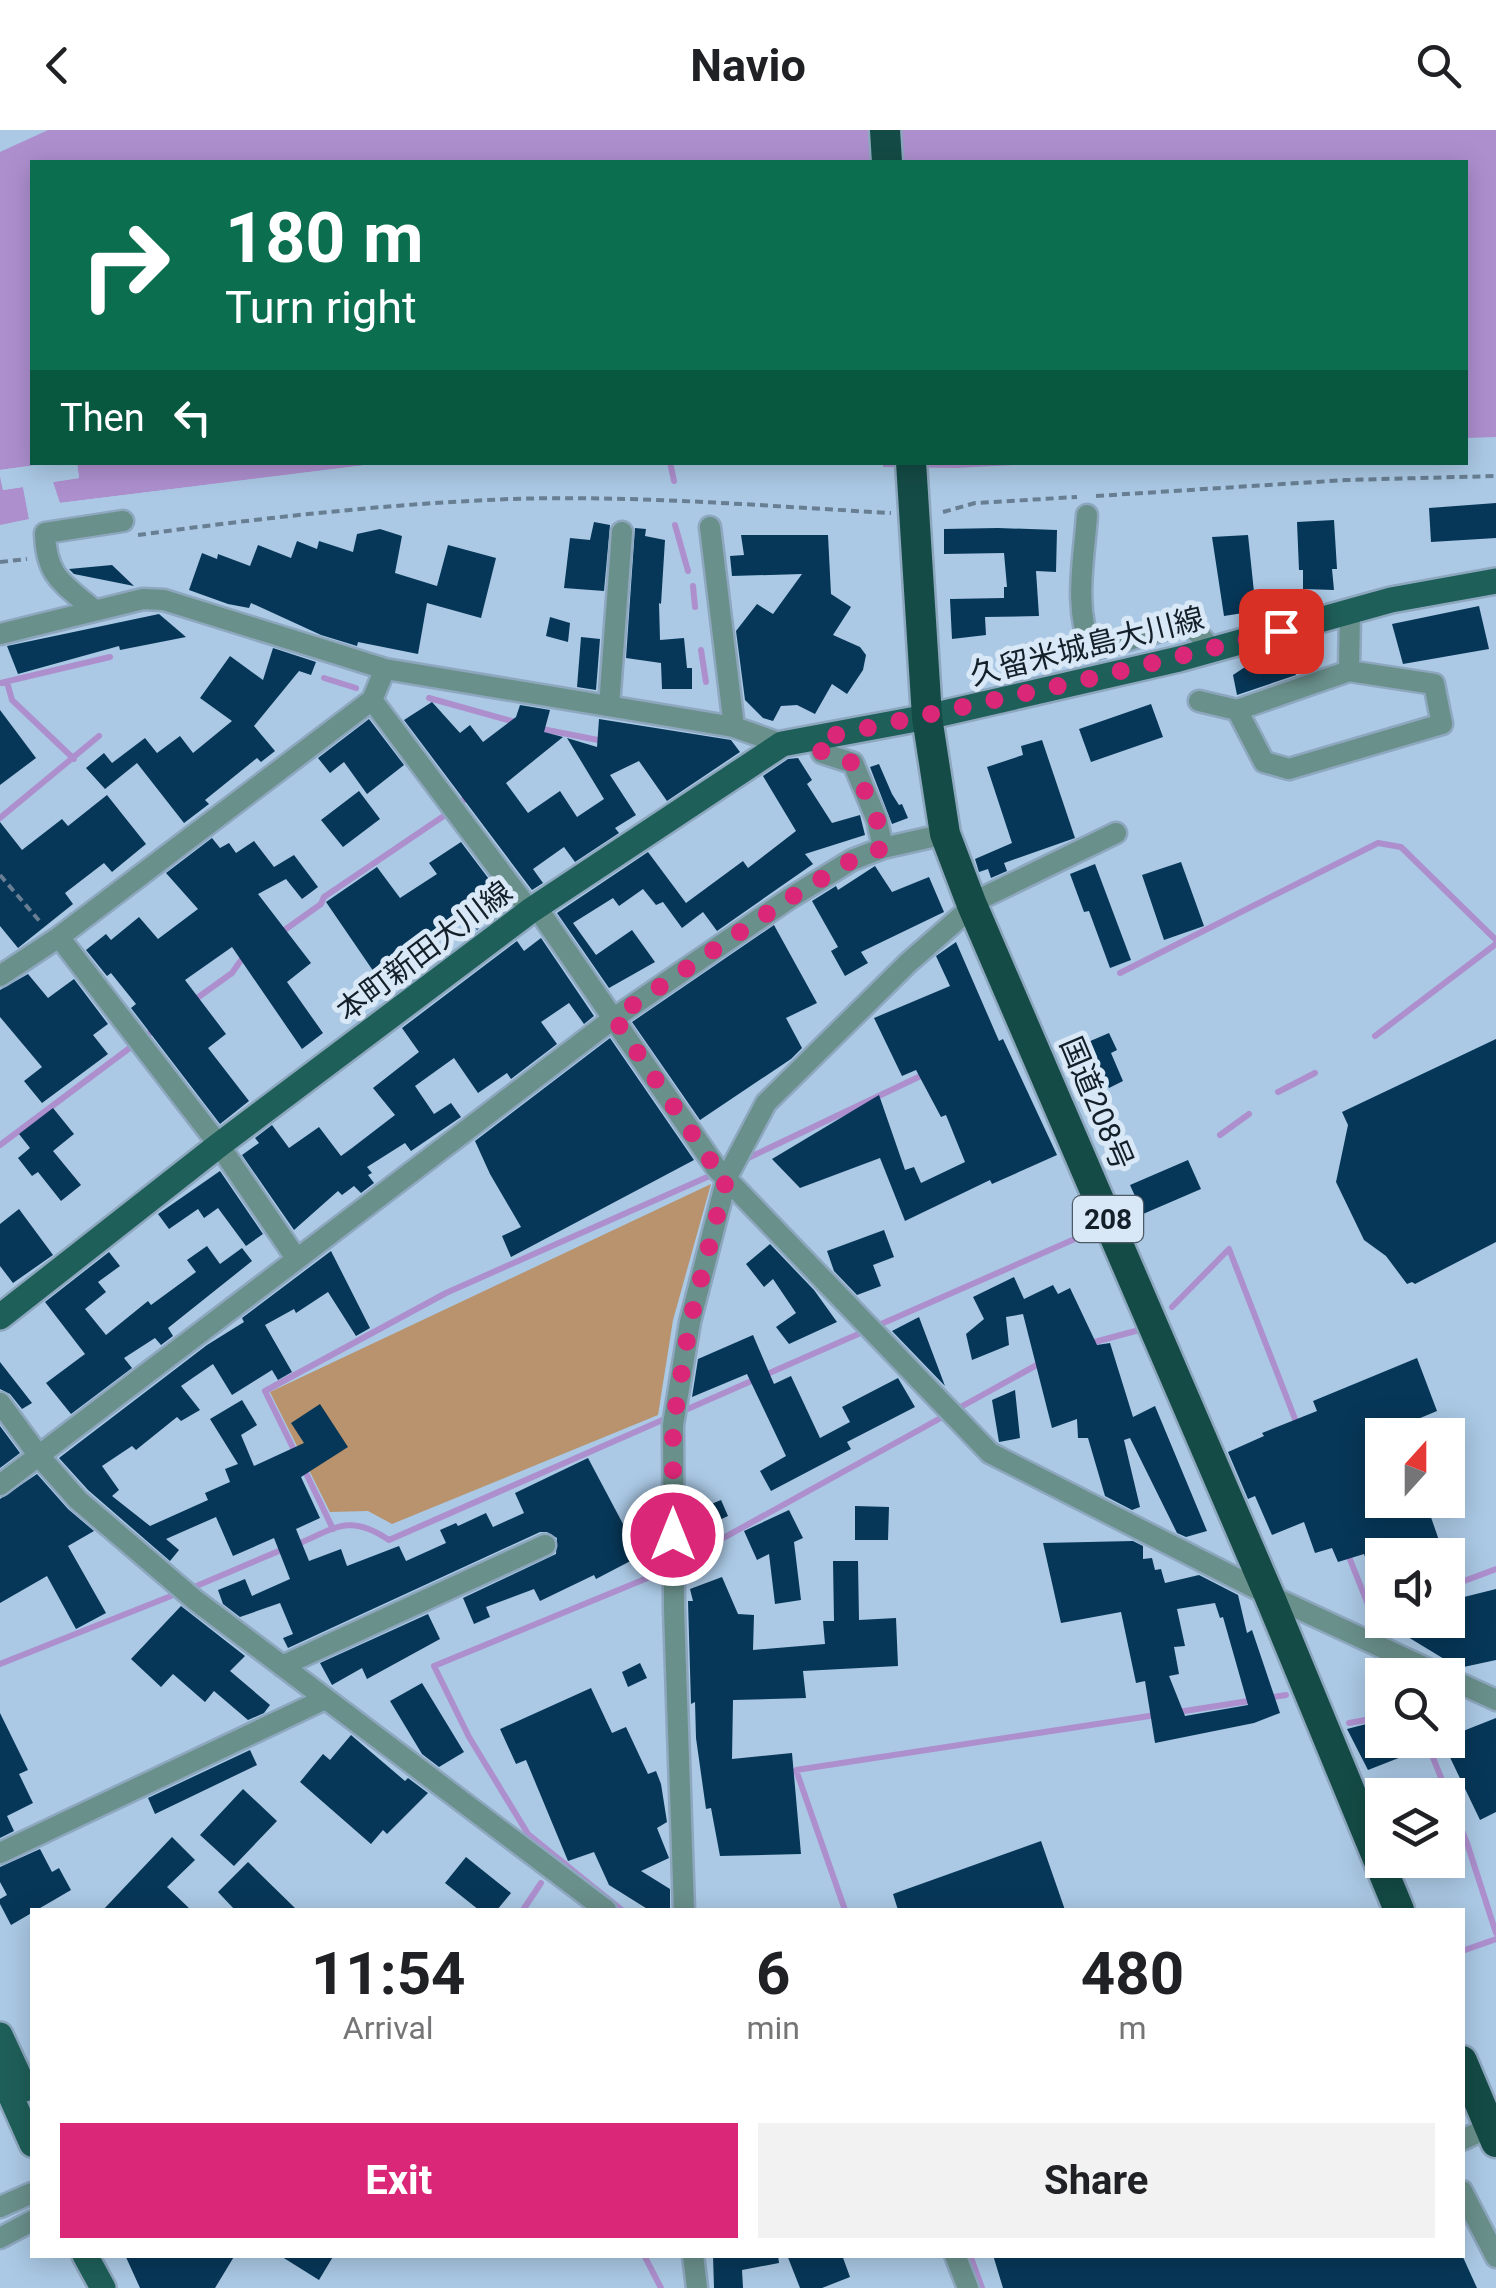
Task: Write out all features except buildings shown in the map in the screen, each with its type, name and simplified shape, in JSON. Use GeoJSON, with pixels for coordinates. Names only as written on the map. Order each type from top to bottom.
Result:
{"type":"FeatureCollection","features":[{"type":"Feature","properties":{"kind":"highway"},"geometry":{"type":"LineString","coordinates":[[885,130],[887,160]]}},
{"type":"Feature","properties":{"kind":"highway","name":"国道208号"},"geometry":{"type":"LineString","coordinates":[[911,465],[918,510],[927,717],[945,834],[973,908],[1270,1595],[1398,1908]]}},
{"type":"Feature","properties":{"kind":"highway"},"geometry":{"type":"LineString","coordinates":[[1465,2073],[1483,2136]]}},
{"type":"Feature","properties":{"kind":"main road","name":"久留米城島大川線"},"geometry":{"type":"LineString","coordinates":[[927,717],[1212,649],[1391,600],[1496,581]]}},
{"type":"Feature","properties":{"kind":"main road","name":"本町新田大川線"},"geometry":{"type":"LineString","coordinates":[[0,1316],[533,909],[782,744],[927,717]]}},
{"type":"Feature","properties":{"kind":"main road"},"geometry":{"type":"LineString","coordinates":[[0,2035],[30,2101]]}},
{"type":"Feature","properties":{"kind":"main road"},"geometry":{"type":"LineString","coordinates":[[0,2072],[30,2140]]}},
{"type":"Feature","properties":{"kind":"main road"},"geometry":{"type":"LineString","coordinates":[[87,2258],[103,2288]]}},
{"type":"Feature","properties":{"kind":"main road"},"geometry":{"type":"LineString","coordinates":[[104,2258],[118,2288]]}},
{"type":"Feature","properties":{"kind":"street"},"geometry":{"type":"LineString","coordinates":[[1087,516],[1082,594],[1085,635],[1092,650],[1178,626],[1194,629],[1212,649]]}},
{"type":"Feature","properties":{"kind":"street"},"geometry":{"type":"LineString","coordinates":[[710,527],[734,726]]}},
{"type":"Feature","properties":{"kind":"street"},"geometry":{"type":"LineString","coordinates":[[93,610],[53,575],[46,557],[45,533],[125,529]]}},
{"type":"Feature","properties":{"kind":"street"},"geometry":{"type":"LineString","coordinates":[[609,706],[622,532]]}},
{"type":"Feature","properties":{"kind":"street"},"geometry":{"type":"LineString","coordinates":[[0,634],[143,598],[164,600],[385,668],[734,726],[782,744]]}},
{"type":"Feature","properties":{"kind":"street"},"geometry":{"type":"LineString","coordinates":[[1349,671],[1350,612]]}},
{"type":"Feature","properties":{"kind":"street"},"geometry":{"type":"LineString","coordinates":[[0,976],[57,938],[372,700],[385,668]]}},
{"type":"Feature","properties":{"kind":"street"},"geometry":{"type":"LineString","coordinates":[[1199,701],[1237,710],[1349,671],[1434,684],[1442,724],[1290,769],[1264,762],[1237,710]]}},
{"type":"Feature","properties":{"kind":"street"},"geometry":{"type":"LineString","coordinates":[[372,700],[614,1018],[716,1169],[727,1176],[990,1453],[1270,1595],[1405,1658]]}},
{"type":"Feature","properties":{"kind":"street"},"geometry":{"type":"LineString","coordinates":[[817,739],[822,753],[853,763],[877,820],[883,848]]}},
{"type":"Feature","properties":{"kind":"street"},"geometry":{"type":"LineString","coordinates":[[684,1908],[674,1609],[673,1425],[690,1322],[727,1176],[766,1102],[908,963],[982,898],[1116,833]]}},
{"type":"Feature","properties":{"kind":"street"},"geometry":{"type":"LineString","coordinates":[[0,1485],[614,1018],[852,860],[883,848],[945,834]]}},
{"type":"Feature","properties":{"kind":"street"},"geometry":{"type":"LineString","coordinates":[[57,938],[219,1145],[296,1258]]}},
{"type":"Feature","properties":{"kind":"street"},"geometry":{"type":"LineString","coordinates":[[0,1403],[78,1500],[195,1600],[603,1908]]}},
{"type":"Feature","properties":{"kind":"street"},"geometry":{"type":"LineString","coordinates":[[282,1666],[545,1546]]}},
{"type":"Feature","properties":{"kind":"street"},"geometry":{"type":"LineString","coordinates":[[1465,1686],[1496,1700]]}},
{"type":"Feature","properties":{"kind":"street"},"geometry":{"type":"LineString","coordinates":[[0,1853],[325,1699]]}},
{"type":"Feature","properties":{"kind":"street"},"geometry":{"type":"LineString","coordinates":[[0,2207],[30,2195]]}},
{"type":"Feature","properties":{"kind":"street"},"geometry":{"type":"LineString","coordinates":[[1465,2197],[1496,2257]]}},
{"type":"Feature","properties":{"kind":"street"},"geometry":{"type":"LineString","coordinates":[[0,2238],[30,2222]]}},
{"type":"Feature","properties":{"kind":"street"},"geometry":{"type":"LineString","coordinates":[[694,2258],[697,2288]]}},
{"type":"Feature","properties":{"kind":"street"},"geometry":{"type":"LineString","coordinates":[[956,2258],[968,2288]]}},
{"type":"Feature","properties":{"kind":"path"},"geometry":{"type":"LineString","coordinates":[[125,529],[511,499],[918,510],[974,503],[1346,480],[1496,476]]}},
{"type":"Feature","properties":{"kind":"path"},"geometry":{"type":"LineString","coordinates":[[0,562],[46,557]]}},
{"type":"Feature","properties":{"kind":"path"},"geometry":{"type":"LineString","coordinates":[[0,874],[57,938]]}},
{"type":"Feature","properties":{"kind":"shaded area"},"geometry":{"type":"Polygon","coordinates":[[[48,130],[1496,130],[1496,437],[1468,438],[1468,160],[30,160],[30,465],[37,465],[0,470],[0,152],[48,130]]]}},
{"type":"Feature","properties":{"kind":"shaded area"},"geometry":{"type":"Polygon","coordinates":[[[77,465],[368,465],[59,503],[53,482],[79,478],[77,465]]]}},
{"type":"Feature","properties":{"kind":"shaded area"},"geometry":{"type":"Polygon","coordinates":[[[883,465],[1011,465],[956,468],[883,465]]]}},
{"type":"Feature","properties":{"kind":"shaded area"},"geometry":{"type":"Polygon","coordinates":[[[0,477],[3,490],[23,487],[29,519],[0,525],[0,477]]]}},
{"type":"Feature","properties":{"kind":"shaded area"},"geometry":{"type":"Polygon","coordinates":[[[711,1184],[673,1320],[658,1415],[392,1524],[368,1511],[330,1512],[270,1392],[711,1184]]]}},
{"type":"Feature","properties":{"kind":"pier"},"geometry":{"type":"Polygon","coordinates":[[[55,465],[4,475],[7,484],[28,484],[34,519],[30,524],[23,487],[3,490],[0,470],[55,465]]]}},
{"type":"Feature","properties":{"kind":"pier"},"geometry":{"type":"Polygon","coordinates":[[[72,465],[77,465],[79,478],[53,482],[60,503],[387,465],[58,508],[48,480],[74,474],[72,465]]]}},
{"type":"Feature","properties":{"kind":"waterway"},"geometry":{"type":"LineString","coordinates":[[671,465],[674,481]]}},
{"type":"Feature","properties":{"kind":"waterway"},"geometry":{"type":"LineString","coordinates":[[675,525],[688,571]]}},
{"type":"Feature","properties":{"kind":"waterway"},"geometry":{"type":"LineString","coordinates":[[693,586],[695,607]]}},
{"type":"Feature","properties":{"kind":"waterway"},"geometry":{"type":"LineString","coordinates":[[701,650],[706,682]]}},
{"type":"Feature","properties":{"kind":"waterway"},"geometry":{"type":"LineString","coordinates":[[0,683],[110,657]]}},
{"type":"Feature","properties":{"kind":"waterway"},"geometry":{"type":"LineString","coordinates":[[324,678],[356,688]]}},
{"type":"Feature","properties":{"kind":"waterway"},"geometry":{"type":"LineString","coordinates":[[7,682],[12,700],[74,759]]}},
{"type":"Feature","properties":{"kind":"waterway"},"geometry":{"type":"LineString","coordinates":[[429,698],[515,722]]}},
{"type":"Feature","properties":{"kind":"waterway"},"geometry":{"type":"LineString","coordinates":[[537,728],[603,741]]}},
{"type":"Feature","properties":{"kind":"waterway"},"geometry":{"type":"LineString","coordinates":[[0,818],[99,736]]}},
{"type":"Feature","properties":{"kind":"waterway"},"geometry":{"type":"LineString","coordinates":[[279,934],[321,904],[324,897],[460,805],[468,794]]}},
{"type":"Feature","properties":{"kind":"waterway"},"geometry":{"type":"LineString","coordinates":[[1120,973],[1378,843],[1401,847],[1496,940]]}},
{"type":"Feature","properties":{"kind":"waterway"},"geometry":{"type":"LineString","coordinates":[[1375,1036],[1496,944]]}},
{"type":"Feature","properties":{"kind":"waterway"},"geometry":{"type":"LineString","coordinates":[[193,1001],[232,973],[246,953]]}},
{"type":"Feature","properties":{"kind":"waterway"},"geometry":{"type":"LineString","coordinates":[[0,1145],[155,1029]]}},
{"type":"Feature","properties":{"kind":"waterway"},"geometry":{"type":"LineString","coordinates":[[744,1160],[927,1073]]}},
{"type":"Feature","properties":{"kind":"waterway"},"geometry":{"type":"LineString","coordinates":[[1278,1092],[1315,1073]]}},
{"type":"Feature","properties":{"kind":"waterway"},"geometry":{"type":"LineString","coordinates":[[1220,1135],[1249,1114]]}},
{"type":"Feature","properties":{"kind":"waterway"},"geometry":{"type":"LineString","coordinates":[[297,1456],[265,1391],[446,1293],[714,1174]]}},
{"type":"Feature","properties":{"kind":"waterway"},"geometry":{"type":"LineString","coordinates":[[298,1544],[334,1528],[353,1525],[389,1540],[1084,1235]]}},
{"type":"Feature","properties":{"kind":"waterway"},"geometry":{"type":"LineString","coordinates":[[1172,1307],[1229,1249],[1297,1424]]}},
{"type":"Feature","properties":{"kind":"waterway"},"geometry":{"type":"LineString","coordinates":[[1087,1344],[1143,1329]]}},
{"type":"Feature","properties":{"kind":"waterway"},"geometry":{"type":"LineString","coordinates":[[678,1563],[1044,1361]]}},
{"type":"Feature","properties":{"kind":"waterway"},"geometry":{"type":"LineString","coordinates":[[303,1467],[333,1529]]}},
{"type":"Feature","properties":{"kind":"waterway"},"geometry":{"type":"LineString","coordinates":[[187,1590],[286,1548]]}},
{"type":"Feature","properties":{"kind":"waterway"},"geometry":{"type":"LineString","coordinates":[[1347,1552],[1383,1642]]}},
{"type":"Feature","properties":{"kind":"waterway"},"geometry":{"type":"LineString","coordinates":[[1465,1581],[1496,1569]]}},
{"type":"Feature","properties":{"kind":"waterway"},"geometry":{"type":"LineString","coordinates":[[620,1908],[528,1834],[469,1737],[434,1666],[667,1570]]}},
{"type":"Feature","properties":{"kind":"waterway"},"geometry":{"type":"LineString","coordinates":[[0,1664],[171,1596]]}},
{"type":"Feature","properties":{"kind":"waterway"},"geometry":{"type":"LineString","coordinates":[[1267,1698],[1286,1695]]}},
{"type":"Feature","properties":{"kind":"waterway"},"geometry":{"type":"LineString","coordinates":[[1178,1712],[1255,1700]]}},
{"type":"Feature","properties":{"kind":"waterway"},"geometry":{"type":"LineString","coordinates":[[844,1908],[796,1770],[1156,1715]]}},
{"type":"Feature","properties":{"kind":"waterway"},"geometry":{"type":"LineString","coordinates":[[1349,1723],[1365,1720]]}},
{"type":"Feature","properties":{"kind":"waterway"},"geometry":{"type":"LineString","coordinates":[[1433,1758],[1467,1843],[1496,1933]]}},
{"type":"Feature","properties":{"kind":"waterway"},"geometry":{"type":"LineString","coordinates":[[524,1908],[541,1883]]}},
{"type":"Feature","properties":{"kind":"waterway"},"geometry":{"type":"LineString","coordinates":[[1465,1950],[1496,1939]]}},
{"type":"Feature","properties":{"kind":"waterway"},"geometry":{"type":"LineString","coordinates":[[646,2258],[661,2288]]}},
{"type":"Feature","properties":{"kind":"waterway"},"geometry":{"type":"LineString","coordinates":[[971,2258],[982,2288]]}},
{"type":"Feature","properties":{"kind":"route"},"geometry":{"type":"LineString","coordinates":[[673,1535],[673,1425],[690,1322],[727,1176],[716,1169],[614,1018],[790,898],[852,860],[883,848],[877,820],[853,763],[822,753],[817,739],[927,717],[1281,631]]}}]}
